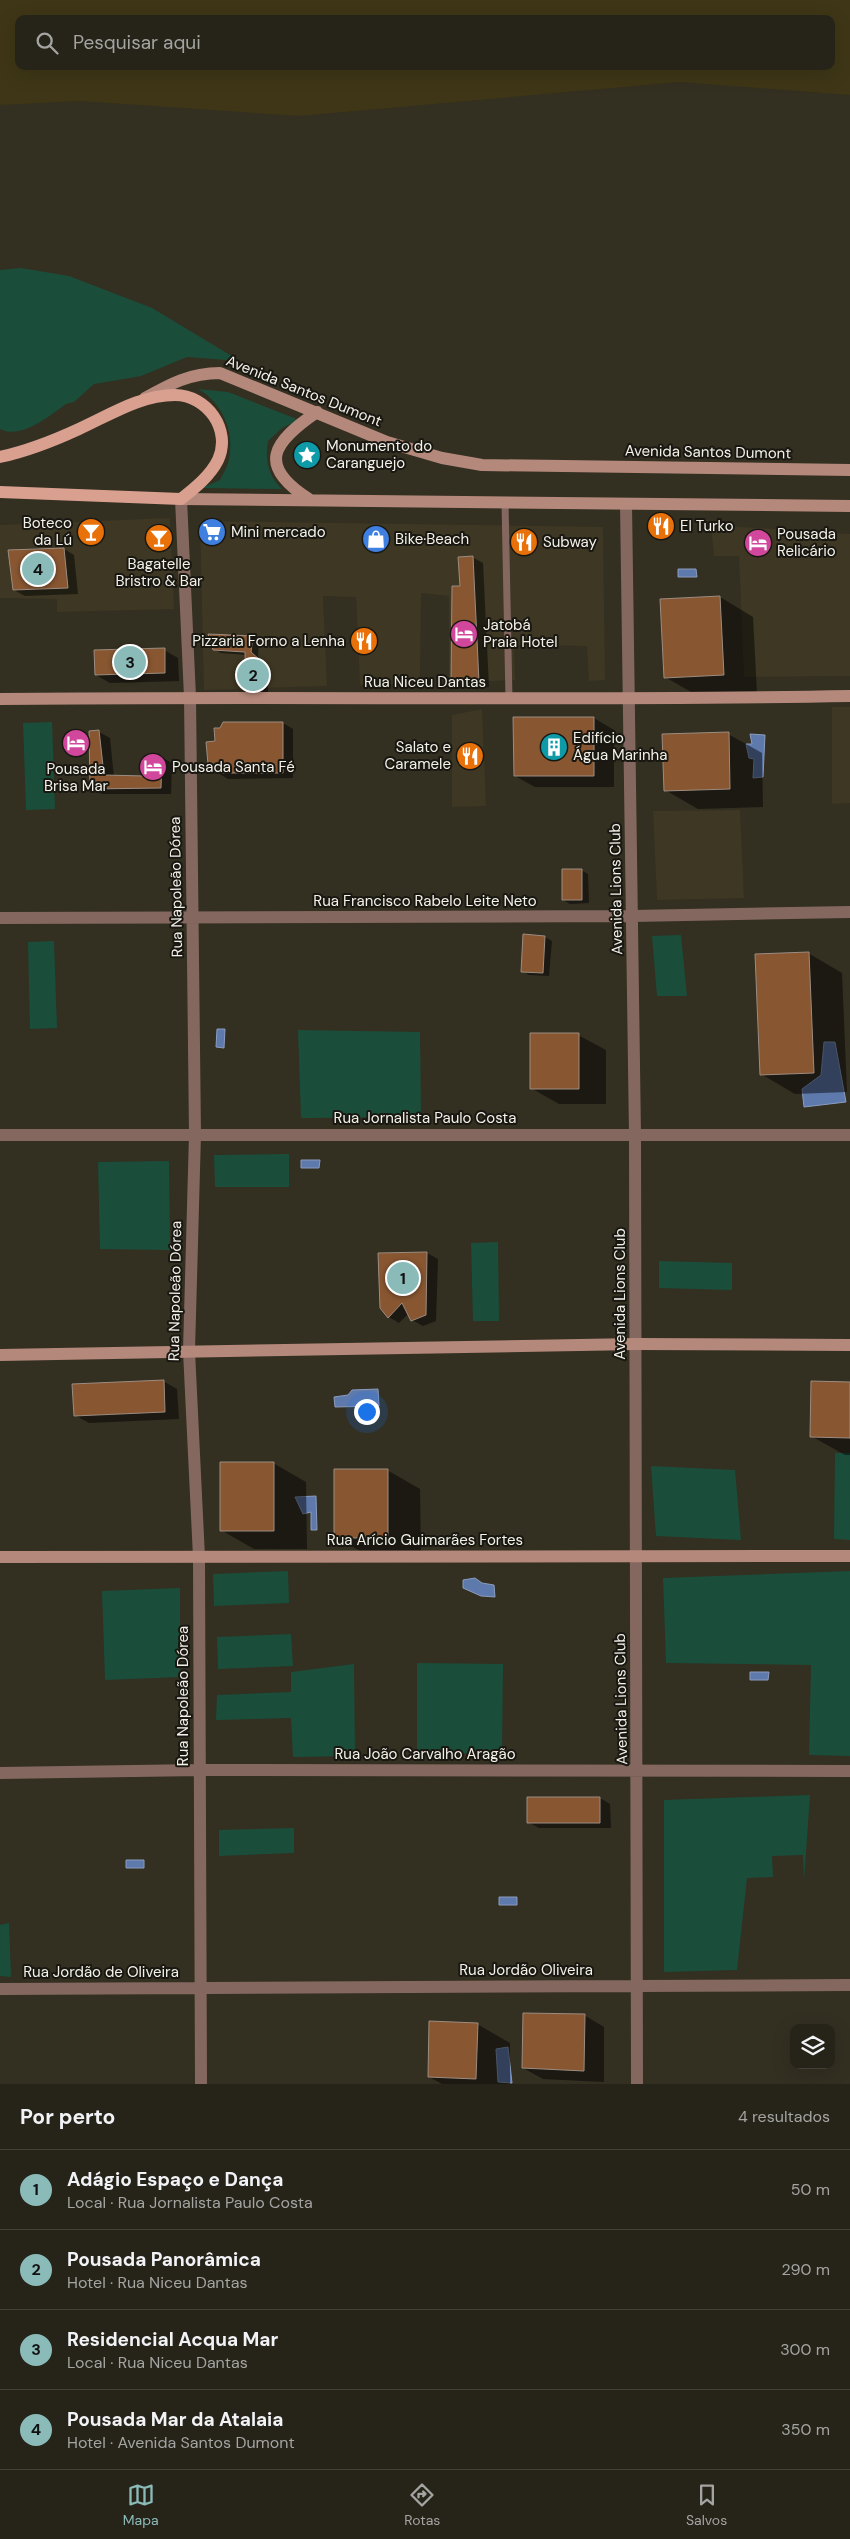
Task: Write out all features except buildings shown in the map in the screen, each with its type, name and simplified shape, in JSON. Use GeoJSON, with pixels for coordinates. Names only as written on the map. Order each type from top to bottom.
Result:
{"type":"FeatureCollection","features":[{"type":"Feature","properties":{"kind":"main road"},"geometry":{"type":"LineString","coordinates":[[0,492],[181,498],[206,478],[218,460],[221,440],[218,424],[210,410],[199,400],[186,396],[141,400]]}},
{"type":"Feature","properties":{"kind":"main road","name":"Avenida Santos Dumont"},"geometry":{"type":"LineString","coordinates":[[0,457],[28,451],[141,400]]}},
{"type":"Feature","properties":{"kind":"street","name":"Avenida Santos Dumont"},"geometry":{"type":"LineString","coordinates":[[141,400],[180,378],[201,373],[220,373],[387,442],[442,458],[482,465],[850,470]]}},
{"type":"Feature","properties":{"kind":"street"},"geometry":{"type":"LineString","coordinates":[[309,499],[288,484],[276,463],[278,449],[284,437],[317,412]]}},
{"type":"Feature","properties":{"kind":"street"},"geometry":{"type":"LineString","coordinates":[[181,498],[850,506]]}},
{"type":"Feature","properties":{"kind":"street","name":"Rua Napoleão Dórea"},"geometry":{"type":"LineString","coordinates":[[181,498],[190,697],[195,1134],[189,1351],[199,1557],[201,2084]]}},
{"type":"Feature","properties":{"kind":"street","name":"Avenida Lions Club"},"geometry":{"type":"LineString","coordinates":[[626,504],[635,1135],[635,1556],[638,1771],[637,2084]]}},
{"type":"Feature","properties":{"kind":"street","name":"Rua Niceu Dantas"},"geometry":{"type":"LineString","coordinates":[[0,699],[190,697],[628,700],[850,696]]}},
{"type":"Feature","properties":{"kind":"street","name":"Rua Francisco Rabelo Leite Neto"},"geometry":{"type":"LineString","coordinates":[[0,918],[633,916],[850,912]]}},
{"type":"Feature","properties":{"kind":"street","name":"Rua Jornalista Paulo Costa"},"geometry":{"type":"LineString","coordinates":[[0,1135],[850,1135]]}},
{"type":"Feature","properties":{"kind":"street"},"geometry":{"type":"LineString","coordinates":[[0,1355],[636,1344],[850,1345]]}},
{"type":"Feature","properties":{"kind":"street","name":"Rua Arício Guimarães Fortes"},"geometry":{"type":"LineString","coordinates":[[0,1557],[850,1556]]}},
{"type":"Feature","properties":{"kind":"street","name":"Rua João Carvalho Aragão"},"geometry":{"type":"LineString","coordinates":[[0,1773],[200,1770],[850,1772]]}},
{"type":"Feature","properties":{"kind":"street","name":"Rua Jordão Oliveira"},"geometry":{"type":"LineString","coordinates":[[202,1988],[850,1985]]}},
{"type":"Feature","properties":{"kind":"street","name":"Rua Jordão de Oliveira"},"geometry":{"type":"LineString","coordinates":[[0,1989],[202,1988]]}},
{"type":"Feature","properties":{"kind":"lane"},"geometry":{"type":"LineString","coordinates":[[505,503],[509,699]]}},
{"type":"Feature","properties":{"kind":"shaded area"},"geometry":{"type":"Polygon","coordinates":[[[170,518],[174,609],[57,612],[57,599],[0,598],[0,525],[170,518]]]}},
{"type":"Feature","properties":{"kind":"shaded area"},"geometry":{"type":"Polygon","coordinates":[[[200,521],[603,527],[605,680],[589,681],[587,646],[514,645],[515,680],[449,683],[449,596],[421,593],[420,684],[360,685],[356,597],[323,596],[327,686],[204,690],[200,521]]]}},
{"type":"Feature","properties":{"kind":"shaded area"},"geometry":{"type":"Polygon","coordinates":[[[711,525],[850,534],[850,676],[744,677],[739,556],[714,556],[711,525]]]}},
{"type":"Feature","properties":{"kind":"shaded area"},"geometry":{"type":"Polygon","coordinates":[[[832,707],[850,707],[850,803],[832,804],[832,707]]]}},
{"type":"Feature","properties":{"kind":"shaded area"},"geometry":{"type":"Polygon","coordinates":[[[482,709],[486,806],[452,807],[452,715],[482,709]]]}},
{"type":"Feature","properties":{"kind":"shaded area"},"geometry":{"type":"Polygon","coordinates":[[[740,810],[744,898],[657,900],[653,811],[740,810]]]}},
{"type":"Feature","properties":{"kind":"green space"},"geometry":{"type":"Polygon","coordinates":[[[21,268],[69,276],[152,308],[240,361],[187,357],[141,376],[94,384],[74,402],[66,404],[26,429],[8,432],[0,429],[0,270],[21,268]]]}},
{"type":"Feature","properties":{"kind":"green space"},"geometry":{"type":"Polygon","coordinates":[[[198,389],[228,392],[299,420],[282,428],[268,441],[267,461],[273,479],[282,489],[202,488],[220,480],[228,462],[230,438],[225,419],[220,410],[214,402],[198,389]]]}},
{"type":"Feature","properties":{"kind":"green space"},"geometry":{"type":"Polygon","coordinates":[[[52,722],[55,809],[26,810],[23,723],[52,722]]]}},
{"type":"Feature","properties":{"kind":"green space"},"geometry":{"type":"Polygon","coordinates":[[[681,935],[687,996],[657,996],[652,936],[681,935]]]}},
{"type":"Feature","properties":{"kind":"green space"},"geometry":{"type":"Polygon","coordinates":[[[54,941],[57,1028],[30,1029],[28,942],[54,941]]]}},
{"type":"Feature","properties":{"kind":"green space"},"geometry":{"type":"Polygon","coordinates":[[[298,1030],[420,1032],[421,1117],[301,1118],[298,1030]]]}},
{"type":"Feature","properties":{"kind":"green space"},"geometry":{"type":"Polygon","coordinates":[[[289,1154],[289,1187],[215,1187],[214,1155],[289,1154]]]}},
{"type":"Feature","properties":{"kind":"green space"},"geometry":{"type":"Polygon","coordinates":[[[169,1161],[170,1250],[100,1249],[98,1162],[169,1161]]]}},
{"type":"Feature","properties":{"kind":"green space"},"geometry":{"type":"Polygon","coordinates":[[[498,1242],[499,1321],[473,1321],[471,1243],[498,1242]]]}},
{"type":"Feature","properties":{"kind":"green space"},"geometry":{"type":"Polygon","coordinates":[[[659,1261],[732,1263],[732,1290],[659,1288],[659,1261]]]}},
{"type":"Feature","properties":{"kind":"green space"},"geometry":{"type":"Polygon","coordinates":[[[835,1453],[850,1453],[850,1540],[834,1539],[835,1453]]]}},
{"type":"Feature","properties":{"kind":"green space"},"geometry":{"type":"Polygon","coordinates":[[[651,1466],[735,1470],[741,1540],[656,1536],[651,1466]]]}},
{"type":"Feature","properties":{"kind":"green space"},"geometry":{"type":"Polygon","coordinates":[[[288,1571],[289,1603],[214,1606],[213,1574],[288,1571]]]}},
{"type":"Feature","properties":{"kind":"green space"},"geometry":{"type":"Polygon","coordinates":[[[850,1571],[850,1756],[809,1755],[811,1665],[666,1663],[663,1578],[850,1571]]]}},
{"type":"Feature","properties":{"kind":"green space"},"geometry":{"type":"Polygon","coordinates":[[[180,1588],[180,1677],[105,1680],[102,1591],[180,1588]]]}},
{"type":"Feature","properties":{"kind":"green space"},"geometry":{"type":"Polygon","coordinates":[[[291,1634],[293,1666],[218,1669],[217,1637],[291,1634]]]}},
{"type":"Feature","properties":{"kind":"green space"},"geometry":{"type":"Polygon","coordinates":[[[417,1663],[503,1664],[502,1754],[417,1753],[417,1663]]]}},
{"type":"Feature","properties":{"kind":"green space"},"geometry":{"type":"Polygon","coordinates":[[[354,1664],[355,1756],[293,1757],[291,1718],[216,1720],[217,1695],[291,1692],[291,1672],[354,1664]]]}},
{"type":"Feature","properties":{"kind":"green space"},"geometry":{"type":"Polygon","coordinates":[[[810,1795],[804,1881],[803,1855],[772,1856],[773,1877],[747,1878],[737,1970],[664,1972],[664,1800],[810,1795]]]}},
{"type":"Feature","properties":{"kind":"green space"},"geometry":{"type":"Polygon","coordinates":[[[294,1828],[294,1853],[219,1856],[219,1830],[294,1828]]]}},
{"type":"Feature","properties":{"kind":"green space"},"geometry":{"type":"Polygon","coordinates":[[[9,1923],[11,1977],[0,1976],[0,1925],[9,1923]]]}},
{"type":"Feature","properties":{"kind":"sand"},"geometry":{"type":"Polygon","coordinates":[[[0,0],[850,0],[850,95],[680,82],[299,116],[80,101],[0,105],[0,0]]]}},
{"type":"Feature","properties":{"kind":"water"},"geometry":{"type":"Polygon","coordinates":[[[678,569],[696,569],[697,577],[678,577],[678,569]]]}},
{"type":"Feature","properties":{"kind":"water"},"geometry":{"type":"Polygon","coordinates":[[[750,734],[765,735],[763,777],[753,778],[754,759],[749,758],[746,744],[752,744],[750,734]]]}},
{"type":"Feature","properties":{"kind":"water"},"geometry":{"type":"Polygon","coordinates":[[[217,1029],[225,1029],[224,1048],[216,1047],[217,1029]]]}},
{"type":"Feature","properties":{"kind":"water"},"geometry":{"type":"Polygon","coordinates":[[[824,1042],[835,1042],[846,1102],[804,1107],[802,1089],[821,1075],[824,1042]]]}},
{"type":"Feature","properties":{"kind":"water"},"geometry":{"type":"Polygon","coordinates":[[[301,1160],[320,1160],[319,1168],[301,1168],[301,1160]]]}},
{"type":"Feature","properties":{"kind":"water"},"geometry":{"type":"Polygon","coordinates":[[[378,1389],[379,1406],[335,1407],[334,1397],[348,1395],[352,1390],[378,1389]]]}},
{"type":"Feature","properties":{"kind":"water"},"geometry":{"type":"Polygon","coordinates":[[[316,1496],[317,1530],[311,1530],[311,1512],[303,1514],[295,1497],[316,1496]]]}},
{"type":"Feature","properties":{"kind":"water"},"geometry":{"type":"Polygon","coordinates":[[[475,1578],[482,1583],[494,1585],[495,1597],[481,1596],[463,1588],[463,1580],[475,1578]]]}},
{"type":"Feature","properties":{"kind":"water"},"geometry":{"type":"Polygon","coordinates":[[[750,1672],[769,1672],[768,1680],[750,1680],[750,1672]]]}},
{"type":"Feature","properties":{"kind":"water"},"geometry":{"type":"Polygon","coordinates":[[[126,1860],[144,1860],[144,1868],[126,1868],[126,1860]]]}},
{"type":"Feature","properties":{"kind":"water"},"geometry":{"type":"Polygon","coordinates":[[[499,1897],[517,1897],[517,1905],[499,1905],[499,1897]]]}},
{"type":"Feature","properties":{"kind":"water"},"geometry":{"type":"Polygon","coordinates":[[[508,2047],[512,2083],[498,2082],[496,2049],[508,2047]]]}},
{"type":"Feature","properties":{"kind":"place","name":"Monumento do Caranguejo"},"geometry":{"type":"Point","coordinates":[307,455]}},
{"type":"Feature","properties":{"kind":"place","name":"El Turko"},"geometry":{"type":"Point","coordinates":[661,526]}},
{"type":"Feature","properties":{"kind":"place","name":"Boteco da Lú"},"geometry":{"type":"Point","coordinates":[91,532]}},
{"type":"Feature","properties":{"kind":"place","name":"Mini mercado"},"geometry":{"type":"Point","coordinates":[212,532]}},
{"type":"Feature","properties":{"kind":"place","name":"Bagatelle Bristro & Bar"},"geometry":{"type":"Point","coordinates":[159,538]}},
{"type":"Feature","properties":{"kind":"place","name":"Bike·Beach"},"geometry":{"type":"Point","coordinates":[376,539]}},
{"type":"Feature","properties":{"kind":"place","name":"Subway"},"geometry":{"type":"Point","coordinates":[524,542]}},
{"type":"Feature","properties":{"kind":"place","name":"Pousada Relicário"},"geometry":{"type":"Point","coordinates":[758,543]}},
{"type":"Feature","properties":{"kind":"place","name":"Pousada Mar da Atalaia"},"geometry":{"type":"Point","coordinates":[38,569]}},
{"type":"Feature","properties":{"kind":"place","name":"Jatobá Praia Hotel"},"geometry":{"type":"Point","coordinates":[464,634]}},
{"type":"Feature","properties":{"kind":"place","name":"Pizzaria Forno a Lenha"},"geometry":{"type":"Point","coordinates":[364,641]}},
{"type":"Feature","properties":{"kind":"place","name":"Residencial Acqua Mar"},"geometry":{"type":"Point","coordinates":[130,662]}},
{"type":"Feature","properties":{"kind":"place","name":"Pousada Panorâmica"},"geometry":{"type":"Point","coordinates":[253,675]}},
{"type":"Feature","properties":{"kind":"place","name":"Pousada Brisa Mar"},"geometry":{"type":"Point","coordinates":[76,743]}},
{"type":"Feature","properties":{"kind":"place","name":"Edifício Água Marinha"},"geometry":{"type":"Point","coordinates":[554,747]}},
{"type":"Feature","properties":{"kind":"place","name":"Salato e Caramele"},"geometry":{"type":"Point","coordinates":[470,756]}},
{"type":"Feature","properties":{"kind":"place","name":"Pousada Santa Fé"},"geometry":{"type":"Point","coordinates":[153,767]}},
{"type":"Feature","properties":{"kind":"place","name":"Adágio Espaço e Dança"},"geometry":{"type":"Point","coordinates":[403,1278]}}]}
